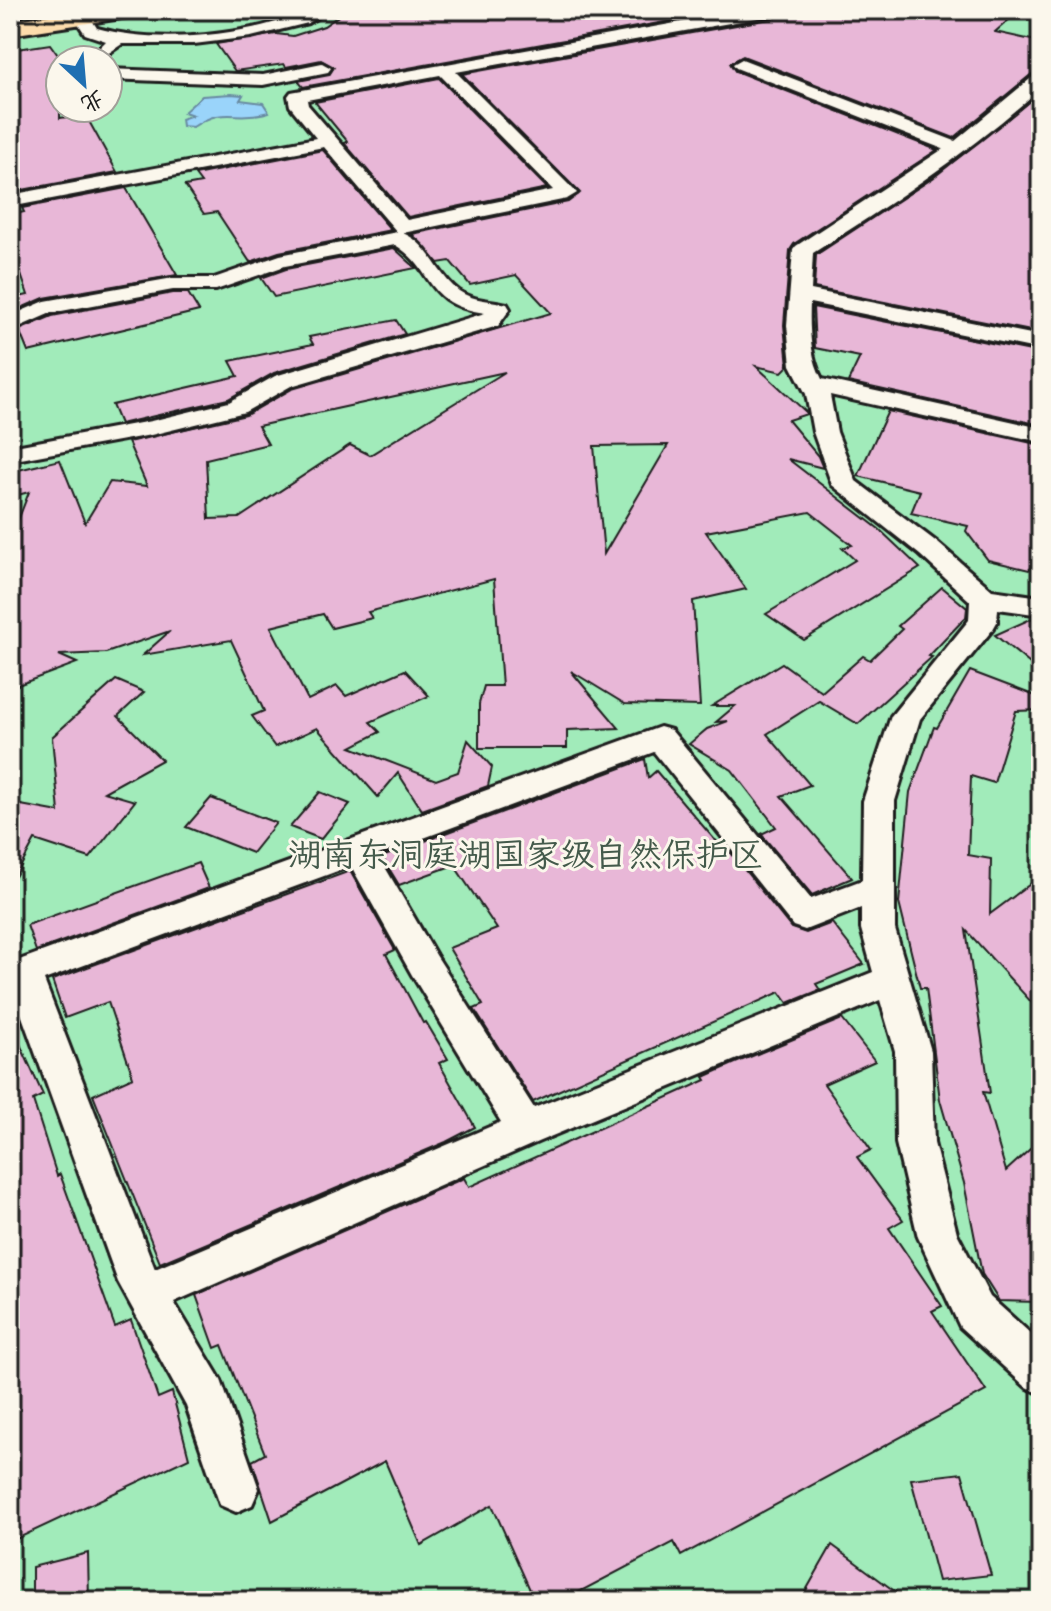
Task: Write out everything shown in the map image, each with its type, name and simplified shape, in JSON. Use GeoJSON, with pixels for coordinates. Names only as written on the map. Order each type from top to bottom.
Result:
{"type":"FeatureCollection","features":[{"type":"Feature","properties":{"kind":"main road"},"geometry":{"type":"LineString","coordinates":[[10,17],[58,10]]}},
{"type":"Feature","properties":{"kind":"main road"},"geometry":{"type":"LineString","coordinates":[[10,28],[128,10]]}},
{"type":"Feature","properties":{"kind":"street"},"geometry":{"type":"LineString","coordinates":[[82,17],[91,31],[118,39],[182,42],[285,24],[322,10]]}},
{"type":"Feature","properties":{"kind":"street"},"geometry":{"type":"LineString","coordinates":[[10,454],[151,428],[237,407],[283,381],[490,321],[499,309],[459,301],[434,276],[412,243],[299,106],[297,96],[775,10]]}},
{"type":"Feature","properties":{"kind":"street"},"geometry":{"type":"LineString","coordinates":[[112,44],[118,39]]}},
{"type":"Feature","properties":{"kind":"street"},"geometry":{"type":"LineString","coordinates":[[742,64],[957,148]]}},
{"type":"Feature","properties":{"kind":"street"},"geometry":{"type":"LineString","coordinates":[[124,75],[263,80],[322,68]]}},
{"type":"Feature","properties":{"kind":"street"},"geometry":{"type":"LineString","coordinates":[[10,324],[56,305],[173,284],[216,284],[280,261],[567,193],[445,71]]}},
{"type":"Feature","properties":{"kind":"street"},"geometry":{"type":"LineString","coordinates":[[1041,79],[957,148],[875,207],[803,250],[800,338],[803,365],[818,394],[825,432],[845,485],[929,549],[984,598],[1041,606]]}},
{"type":"Feature","properties":{"kind":"street"},"geometry":{"type":"LineString","coordinates":[[10,201],[329,141]]}},
{"type":"Feature","properties":{"kind":"street"},"geometry":{"type":"LineString","coordinates":[[802,295],[1041,343]]}},
{"type":"Feature","properties":{"kind":"street"},"geometry":{"type":"LineString","coordinates":[[813,384],[1041,435]]}},
{"type":"Feature","properties":{"kind":"street"},"geometry":{"type":"LineString","coordinates":[[984,598],[983,622],[906,716],[879,801],[878,929],[913,1051],[915,1143],[938,1237],[975,1312],[1041,1372]]}},
{"type":"Feature","properties":{"kind":"street"},"geometry":{"type":"LineString","coordinates":[[236,1489],[205,1396],[139,1282],[24,973],[660,738],[805,916],[879,887]]}},
{"type":"Feature","properties":{"kind":"street"},"geometry":{"type":"LineString","coordinates":[[358,849],[424,965],[526,1129]]}},
{"type":"Feature","properties":{"kind":"street"},"geometry":{"type":"LineString","coordinates":[[146,1294],[526,1129],[893,979]]}},
{"type":"Feature","properties":{"kind":"green space","name":"湖南东洞庭湖国家级自然保护区"},"geometry":{"type":"Polygon","coordinates":[[[10,10],[1041,10],[1041,1601],[10,1601],[10,10]]]}},
{"type":"Feature","properties":{"kind":"water"},"geometry":{"type":"Polygon","coordinates":[[[243,95],[240,100],[263,103],[269,112],[222,115],[193,127],[182,126],[181,119],[193,115],[184,112],[202,96],[243,95]]]}},
{"type":"Feature","properties":{"kind":"building"},"geometry":{"type":"Polygon","coordinates":[[[347,10],[490,10],[490,19],[540,10],[731,10],[303,87],[298,81],[329,75],[334,67],[321,60],[286,67],[284,64],[235,71],[216,44],[276,34],[293,36],[324,26],[347,10]]]}},
{"type":"Feature","properties":{"kind":"building"},"geometry":{"type":"Polygon","coordinates":[[[786,10],[1020,10],[995,32],[1041,42],[1041,71],[1033,73],[954,138],[743,56],[730,63],[735,71],[937,150],[794,244],[790,250],[784,325],[788,366],[782,372],[756,366],[806,412],[788,420],[818,456],[823,468],[788,459],[879,529],[920,568],[804,640],[766,614],[855,560],[842,548],[852,545],[810,512],[706,532],[746,589],[693,601],[700,706],[625,704],[571,671],[619,728],[567,730],[567,748],[479,748],[479,704],[484,686],[502,686],[494,579],[368,612],[372,618],[332,628],[323,614],[271,627],[308,700],[337,686],[346,696],[405,670],[429,696],[370,722],[380,732],[351,747],[436,780],[458,772],[468,740],[492,767],[488,786],[422,810],[398,773],[378,797],[317,728],[275,747],[252,716],[264,711],[231,640],[143,655],[170,631],[106,653],[59,655],[77,663],[10,688],[10,541],[29,492],[10,497],[10,472],[60,460],[85,523],[110,482],[147,486],[128,442],[246,415],[292,389],[551,313],[516,275],[470,285],[450,261],[438,263],[412,234],[568,202],[580,193],[462,74],[776,18],[786,10]],[[505,372],[258,426],[268,444],[206,459],[209,519],[239,518],[350,445],[370,455],[505,372]],[[668,445],[594,446],[604,554],[668,445]]]}},
{"type":"Feature","properties":{"kind":"building"},"geometry":{"type":"Polygon","coordinates":[[[44,45],[44,124],[91,124],[117,172],[17,191],[10,170],[10,50],[44,45]]]}},
{"type":"Feature","properties":{"kind":"building"},"geometry":{"type":"Polygon","coordinates":[[[439,78],[547,188],[408,217],[344,143],[348,142],[315,102],[439,78]]]}},
{"type":"Feature","properties":{"kind":"building"},"geometry":{"type":"Polygon","coordinates":[[[1041,92],[1041,333],[814,288],[816,255],[933,178],[1041,92]]]}},
{"type":"Feature","properties":{"kind":"building"},"geometry":{"type":"Polygon","coordinates":[[[323,150],[391,230],[279,252],[250,262],[217,212],[204,214],[185,186],[201,183],[195,175],[323,150]]]}},
{"type":"Feature","properties":{"kind":"building"},"geometry":{"type":"Polygon","coordinates":[[[126,188],[177,275],[44,298],[12,312],[10,299],[28,295],[10,242],[10,215],[24,212],[22,208],[126,188]]]}},
{"type":"Feature","properties":{"kind":"building"},"geometry":{"type":"Polygon","coordinates":[[[394,248],[416,268],[274,297],[261,278],[286,269],[394,248]]]}},
{"type":"Feature","properties":{"kind":"building"},"geometry":{"type":"Polygon","coordinates":[[[173,293],[188,293],[199,311],[28,352],[19,330],[52,316],[173,293]]]}},
{"type":"Feature","properties":{"kind":"building"},"geometry":{"type":"Polygon","coordinates":[[[813,307],[1041,353],[1041,425],[848,382],[860,357],[815,348],[813,307]]]}},
{"type":"Feature","properties":{"kind":"building"},"geometry":{"type":"Polygon","coordinates":[[[396,320],[405,334],[274,373],[228,399],[120,424],[112,405],[238,376],[230,361],[313,344],[309,337],[396,320]]]}},
{"type":"Feature","properties":{"kind":"building"},"geometry":{"type":"Polygon","coordinates":[[[888,411],[1041,445],[1041,558],[1029,570],[988,560],[966,531],[968,526],[911,513],[920,491],[858,476],[888,411]]]}},
{"type":"Feature","properties":{"kind":"building"},"geometry":{"type":"Polygon","coordinates":[[[942,587],[967,608],[966,617],[929,656],[932,657],[858,724],[819,701],[767,734],[810,785],[781,796],[852,878],[812,895],[761,834],[776,827],[732,770],[689,744],[707,729],[728,721],[716,722],[735,706],[712,706],[782,663],[822,692],[863,656],[870,660],[902,629],[898,626],[942,587]]]}},
{"type":"Feature","properties":{"kind":"building"},"geometry":{"type":"Polygon","coordinates":[[[1035,617],[1041,618],[1041,673],[995,635],[1035,617]]]}},
{"type":"Feature","properties":{"kind":"building"},"geometry":{"type":"Polygon","coordinates":[[[970,671],[1041,698],[1041,710],[1016,711],[994,783],[971,776],[968,855],[991,859],[990,914],[1041,876],[1041,1013],[966,930],[990,1093],[983,1092],[1006,1171],[1041,1139],[1041,1302],[999,1301],[982,1274],[964,1183],[940,1100],[926,988],[920,988],[899,903],[910,792],[934,727],[937,728],[970,671]]]}},
{"type":"Feature","properties":{"kind":"building"},"geometry":{"type":"Polygon","coordinates":[[[116,680],[144,692],[118,716],[162,760],[104,792],[135,801],[90,858],[35,840],[10,886],[10,803],[59,812],[52,737],[116,680]]]}},
{"type":"Feature","properties":{"kind":"building"},"geometry":{"type":"Polygon","coordinates":[[[645,759],[648,778],[656,771],[714,839],[727,848],[791,928],[806,933],[832,923],[864,964],[816,984],[820,990],[788,1003],[780,992],[533,1102],[474,1009],[483,1005],[449,948],[497,929],[454,865],[399,885],[382,857],[645,759]]]}},
{"type":"Feature","properties":{"kind":"building"},"geometry":{"type":"Polygon","coordinates":[[[320,792],[350,804],[321,839],[290,827],[320,792]]]}},
{"type":"Feature","properties":{"kind":"building"},"geometry":{"type":"Polygon","coordinates":[[[211,798],[276,823],[252,853],[186,827],[211,798]]]}},
{"type":"Feature","properties":{"kind":"building"},"geometry":{"type":"Polygon","coordinates":[[[198,863],[209,888],[36,951],[27,925],[198,863]]]}},
{"type":"Feature","properties":{"kind":"building"},"geometry":{"type":"Polygon","coordinates":[[[350,871],[395,950],[386,954],[423,1023],[426,1022],[448,1059],[439,1063],[475,1127],[160,1263],[93,1095],[133,1077],[108,1002],[65,1018],[52,980],[350,871]]]}},
{"type":"Feature","properties":{"kind":"building"},"geometry":{"type":"Polygon","coordinates":[[[842,1019],[875,1061],[824,1084],[871,1150],[857,1157],[903,1220],[889,1228],[942,1306],[932,1311],[986,1391],[681,1556],[674,1542],[562,1601],[535,1601],[492,1505],[421,1545],[385,1461],[272,1521],[252,1461],[265,1454],[222,1345],[215,1348],[196,1295],[464,1178],[469,1187],[706,1080],[704,1077],[842,1019]]]}},
{"type":"Feature","properties":{"kind":"building"},"geometry":{"type":"Polygon","coordinates":[[[10,1022],[43,1095],[33,1100],[57,1176],[60,1174],[115,1327],[131,1320],[158,1398],[172,1392],[189,1458],[10,1542],[10,1022]]]}},
{"type":"Feature","properties":{"kind":"building"},"geometry":{"type":"Polygon","coordinates":[[[962,1473],[991,1575],[938,1581],[911,1479],[962,1473]]]}},
{"type":"Feature","properties":{"kind":"building"},"geometry":{"type":"Polygon","coordinates":[[[832,1545],[866,1570],[908,1601],[800,1601],[832,1545]]]}},
{"type":"Feature","properties":{"kind":"building"},"geometry":{"type":"Polygon","coordinates":[[[88,1553],[89,1601],[32,1601],[32,1567],[88,1553]]]}}]}
